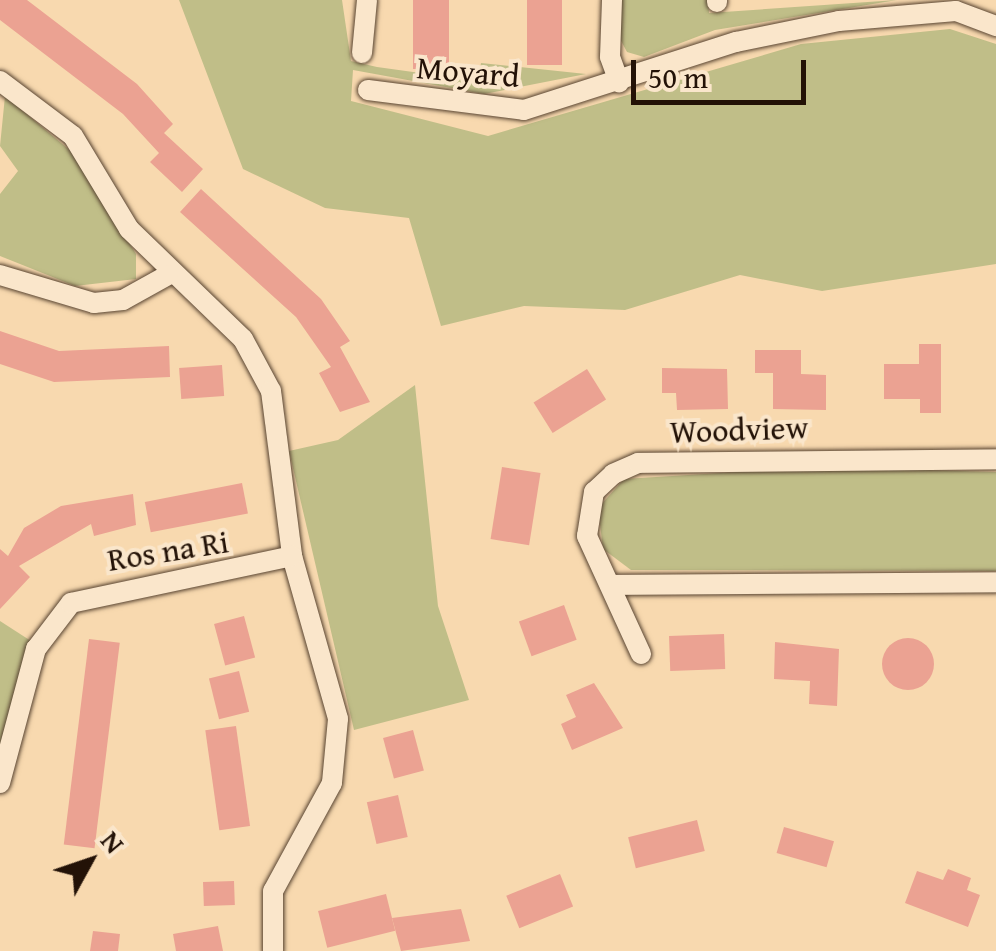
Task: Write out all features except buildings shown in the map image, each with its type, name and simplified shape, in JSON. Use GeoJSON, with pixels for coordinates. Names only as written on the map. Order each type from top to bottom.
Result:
{"type":"FeatureCollection","features":[{"type":"Feature","properties":{"kind":"street"},"geometry":{"type":"LineString","coordinates":[[362,53],[368,0]]}},
{"type":"Feature","properties":{"kind":"street"},"geometry":{"type":"LineString","coordinates":[[612,0],[610,56],[620,82]]}},
{"type":"Feature","properties":{"kind":"street","name":"Moyard"},"geometry":{"type":"LineString","coordinates":[[368,90],[524,110],[736,42],[956,5],[996,26]]}},
{"type":"Feature","properties":{"kind":"street"},"geometry":{"type":"LineString","coordinates":[[0,82],[74,136],[168,275],[260,362],[292,556],[338,719],[332,782],[274,891],[273,951]]}},
{"type":"Feature","properties":{"kind":"street"},"geometry":{"type":"LineString","coordinates":[[0,275],[94,303],[123,300],[168,275]]}},
{"type":"Feature","properties":{"kind":"street","name":"Woodview"},"geometry":{"type":"LineString","coordinates":[[641,654],[610,585],[586,512],[594,492],[638,463],[996,458]]}},
{"type":"Feature","properties":{"kind":"street","name":"Ros na Ri"},"geometry":{"type":"LineString","coordinates":[[0,783],[36,648],[72,603],[292,556]]}},
{"type":"Feature","properties":{"kind":"street"},"geometry":{"type":"LineString","coordinates":[[610,585],[996,582]]}},
{"type":"Feature","properties":{"kind":"shaded area"},"geometry":{"type":"Polygon","coordinates":[[[179,0],[342,0],[351,61],[377,67],[478,81],[481,63],[586,74],[484,94],[353,70],[351,101],[488,136],[801,44],[950,29],[996,44],[996,264],[822,291],[740,275],[625,310],[524,306],[441,326],[409,218],[325,208],[243,169],[179,0]]]}},
{"type":"Feature","properties":{"kind":"shaded area"},"geometry":{"type":"Polygon","coordinates":[[[622,0],[708,0],[709,13],[897,0],[715,30],[644,57],[627,52],[619,37],[622,0]]]}},
{"type":"Feature","properties":{"kind":"shaded area"},"geometry":{"type":"Polygon","coordinates":[[[5,96],[73,153],[136,254],[136,279],[75,286],[0,256],[0,194],[18,171],[0,146],[5,96]]]}},
{"type":"Feature","properties":{"kind":"shaded area"},"geometry":{"type":"Polygon","coordinates":[[[415,385],[438,606],[469,700],[354,730],[289,451],[338,440],[415,385]]]}},
{"type":"Feature","properties":{"kind":"shaded area"},"geometry":{"type":"Polygon","coordinates":[[[817,467],[996,472],[996,571],[631,570],[603,549],[598,508],[624,479],[817,467]]]}},
{"type":"Feature","properties":{"kind":"shaded area"},"geometry":{"type":"Polygon","coordinates":[[[0,621],[31,641],[0,745],[0,621]]]}}]}
